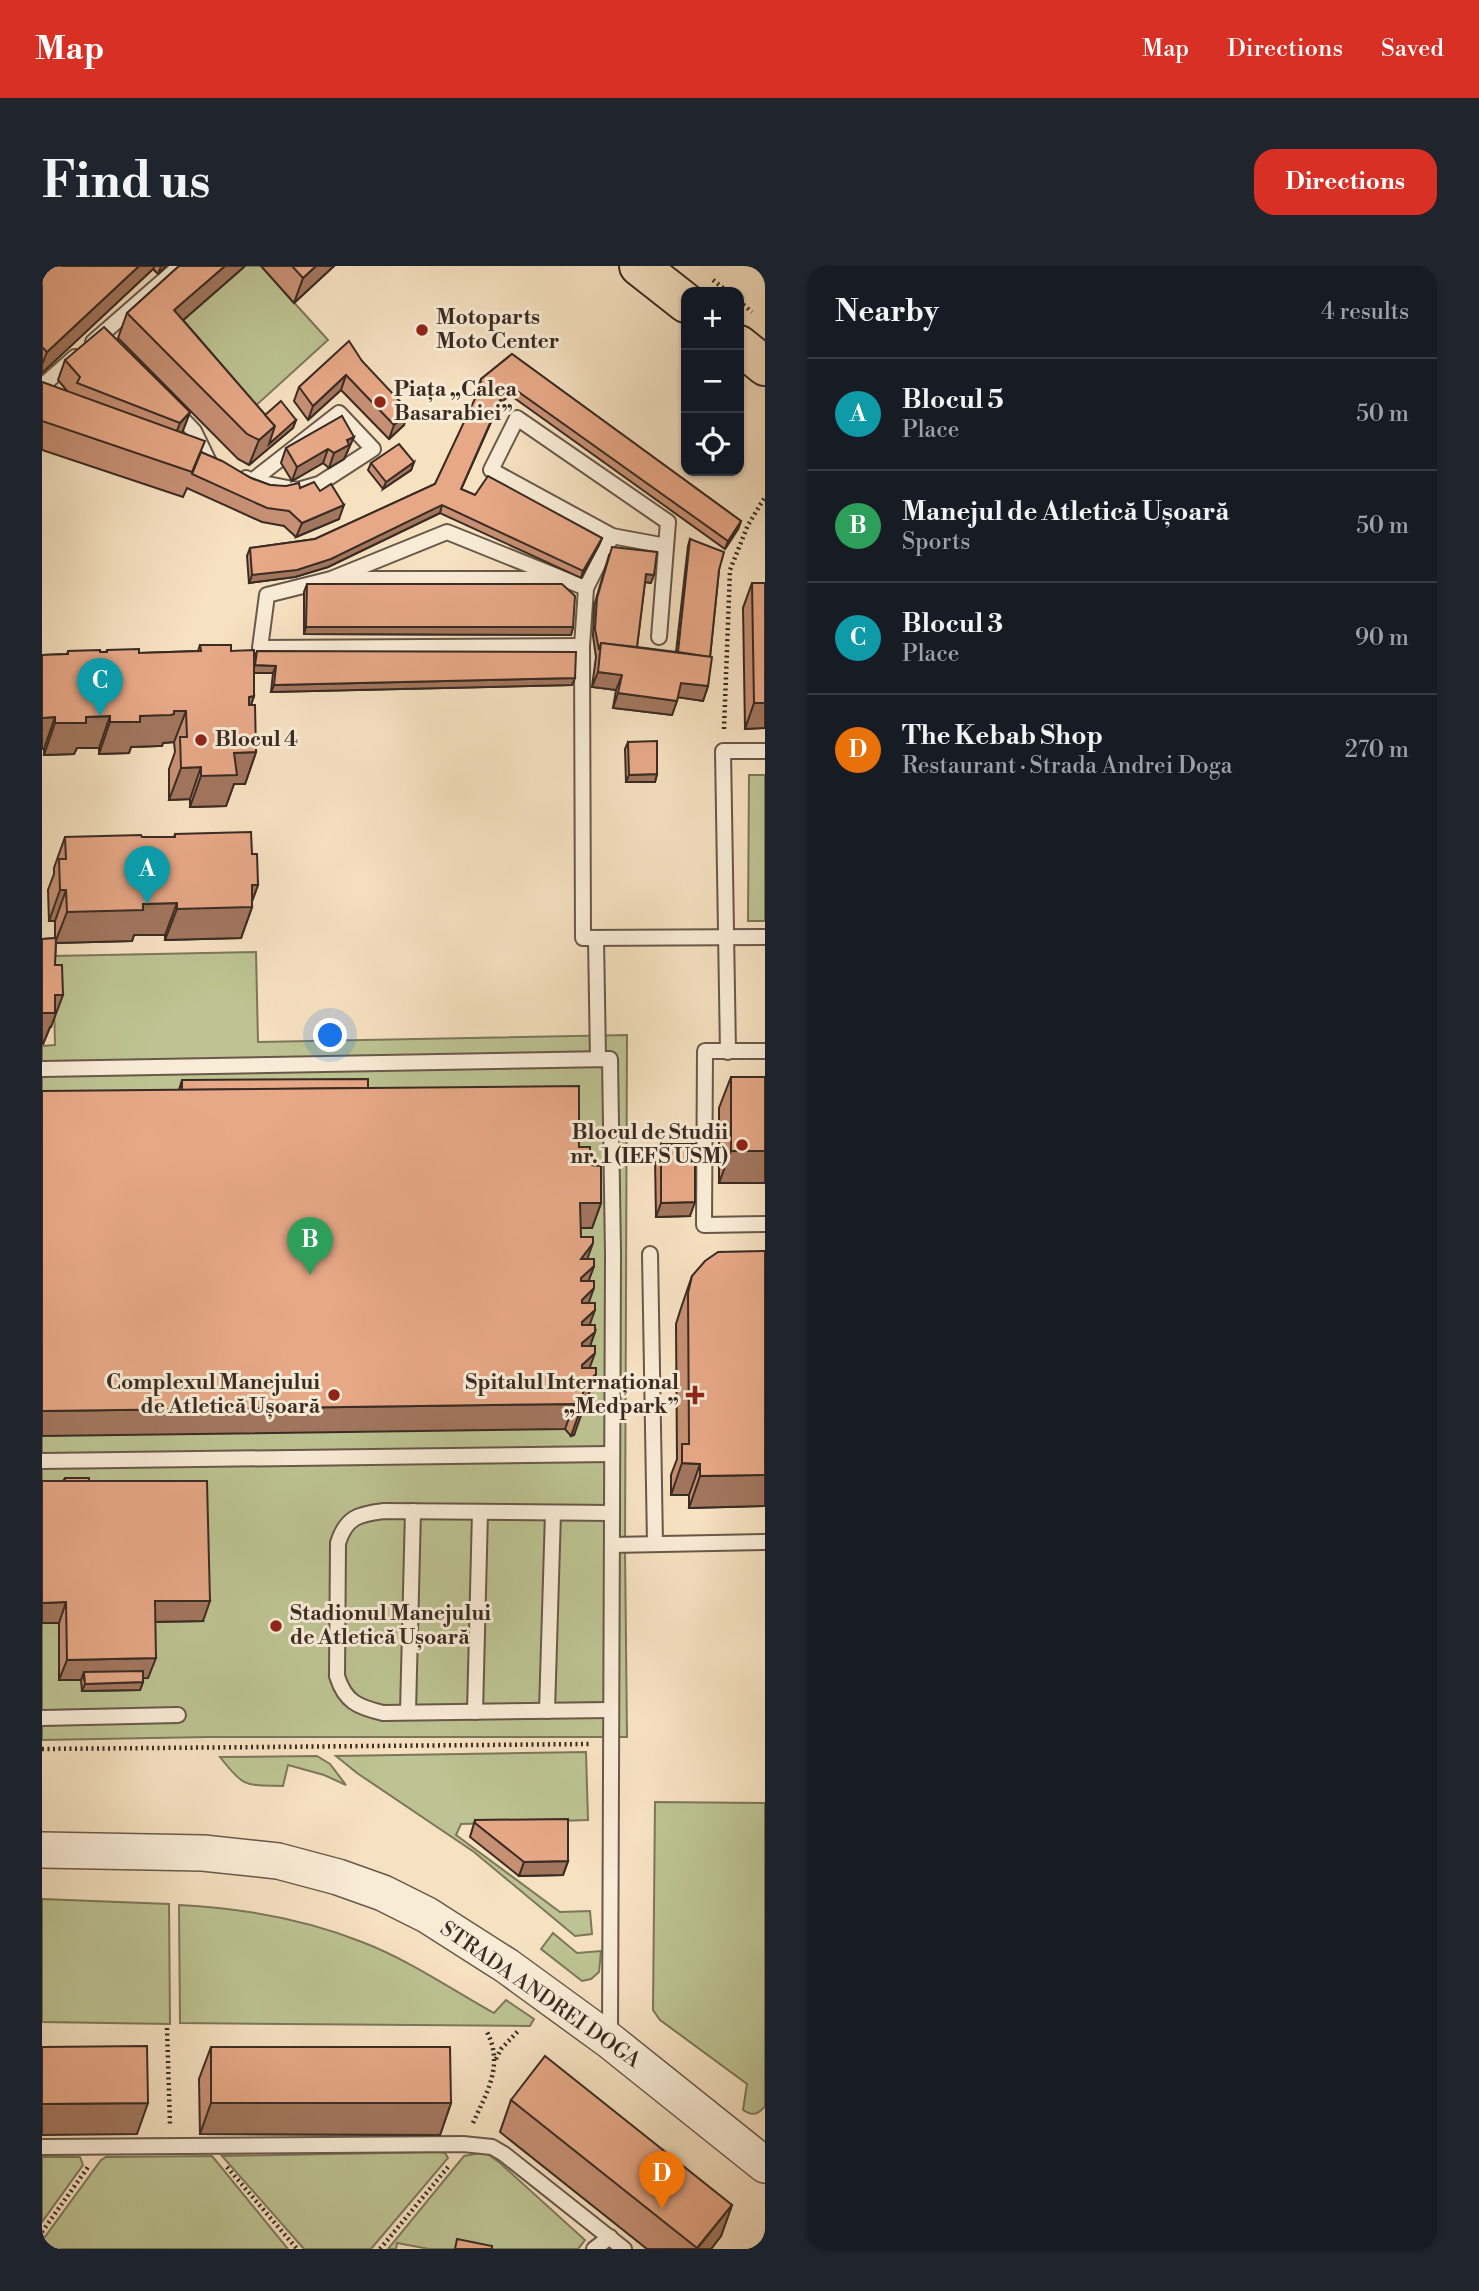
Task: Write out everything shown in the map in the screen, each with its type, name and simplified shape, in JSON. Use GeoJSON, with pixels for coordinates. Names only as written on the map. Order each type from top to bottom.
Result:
{"type":"FeatureCollection","features":[{"type":"Feature","properties":{"kind":"main road"},"geometry":{"type":"LineString","coordinates":[[639,266],[681,299]]}},
{"type":"Feature","properties":{"kind":"main road"},"geometry":{"type":"LineString","coordinates":[[744,349],[765,366]]}},
{"type":"Feature","properties":{"kind":"street","name":"STRADA ANDREI DOGA"},"geometry":{"type":"LineString","coordinates":[[42,1850],[203,1853],[278,1861],[338,1877],[383,1893],[427,1915],[507,1966],[610,2041],[765,2165]]}},
{"type":"Feature","properties":{"kind":"lane"},"geometry":{"type":"LineString","coordinates":[[42,386],[105,340],[180,266]]}},
{"type":"Feature","properties":{"kind":"lane"},"geometry":{"type":"LineString","coordinates":[[166,402],[194,431],[220,467]]}},
{"type":"Feature","properties":{"kind":"lane"},"geometry":{"type":"LineString","coordinates":[[183,453],[252,481],[298,490],[318,484],[373,449],[339,413],[252,481]]}},
{"type":"Feature","properties":{"kind":"lane"},"geometry":{"type":"LineString","coordinates":[[659,637],[668,523],[517,418],[491,470],[612,536],[666,546]]}},
{"type":"Feature","properties":{"kind":"lane"},"geometry":{"type":"LineString","coordinates":[[582,646],[260,648],[267,595],[331,579],[447,531],[586,588]]}},
{"type":"Feature","properties":{"kind":"lane"},"geometry":{"type":"LineString","coordinates":[[612,536],[586,588],[582,646],[583,938],[765,937]]}},
{"type":"Feature","properties":{"kind":"lane"},"geometry":{"type":"LineString","coordinates":[[331,579],[564,579]]}},
{"type":"Feature","properties":{"kind":"lane"},"geometry":{"type":"LineString","coordinates":[[728,1052],[723,751],[765,751]]}},
{"type":"Feature","properties":{"kind":"lane"},"geometry":{"type":"LineString","coordinates":[[596,938],[598,1059]]}},
{"type":"Feature","properties":{"kind":"lane"},"geometry":{"type":"LineString","coordinates":[[765,1051],[705,1051],[704,1225],[765,1224]]}},
{"type":"Feature","properties":{"kind":"lane"},"geometry":{"type":"LineString","coordinates":[[42,1069],[610,1059],[610,2041]]}},
{"type":"Feature","properties":{"kind":"lane"},"geometry":{"type":"LineString","coordinates":[[650,1254],[655,1544]]}},
{"type":"Feature","properties":{"kind":"lane"},"geometry":{"type":"LineString","coordinates":[[42,1461],[612,1454]]}},
{"type":"Feature","properties":{"kind":"lane"},"geometry":{"type":"LineString","coordinates":[[611,1710],[383,1713],[353,1703],[342,1692],[337,1676],[338,1543],[342,1531],[351,1520],[365,1513],[412,1511],[612,1513]]}},
{"type":"Feature","properties":{"kind":"lane"},"geometry":{"type":"LineString","coordinates":[[408,1712],[412,1511]]}},
{"type":"Feature","properties":{"kind":"lane"},"geometry":{"type":"LineString","coordinates":[[475,1712],[480,1512]]}},
{"type":"Feature","properties":{"kind":"lane"},"geometry":{"type":"LineString","coordinates":[[547,1711],[552,1513]]}},
{"type":"Feature","properties":{"kind":"lane"},"geometry":{"type":"LineString","coordinates":[[612,1545],[765,1542]]}},
{"type":"Feature","properties":{"kind":"lane"},"geometry":{"type":"LineString","coordinates":[[42,1717],[178,1715]]}},
{"type":"Feature","properties":{"kind":"lane"},"geometry":{"type":"LineString","coordinates":[[42,2147],[463,2144],[492,2147],[624,2249]]}},
{"type":"Feature","properties":{"kind":"lane"},"geometry":{"type":"LineString","coordinates":[[594,2249],[610,2237]]}},
{"type":"Feature","properties":{"kind":"path"},"geometry":{"type":"LineString","coordinates":[[723,751],[730,570],[748,525],[765,497]]}},
{"type":"Feature","properties":{"kind":"path"},"geometry":{"type":"LineString","coordinates":[[167,2028],[171,2147]]}},
{"type":"Feature","properties":{"kind":"path"},"geometry":{"type":"LineString","coordinates":[[380,2249],[463,2144],[489,2088],[501,2049],[519,2030]]}},
{"type":"Feature","properties":{"kind":"path"},"geometry":{"type":"LineString","coordinates":[[487,2032],[495,2049],[496,2060]]}},
{"type":"Feature","properties":{"kind":"path"},"geometry":{"type":"LineString","coordinates":[[42,2232],[90,2164],[92,2147]]}},
{"type":"Feature","properties":{"kind":"path"},"geometry":{"type":"LineString","coordinates":[[212,2147],[218,2158],[297,2249]]}},
{"type":"Feature","properties":{"kind":"green space"},"geometry":{"type":"Polygon","coordinates":[[[245,266],[261,266],[328,340],[240,420],[165,336],[245,266]]]}},
{"type":"Feature","properties":{"kind":"green space"},"geometry":{"type":"Polygon","coordinates":[[[749,775],[765,775],[765,921],[748,921],[749,775]]]}},
{"type":"Feature","properties":{"kind":"green space","name":"Complexul Manejului de Atletică Ușoară"},"geometry":{"type":"Polygon","coordinates":[[[256,952],[258,1042],[627,1035],[627,1737],[208,1737],[42,1740],[42,1046],[55,1045],[53,956],[256,952]]]}},
{"type":"Feature","properties":{"kind":"green space"},"geometry":{"type":"Polygon","coordinates":[[[586,1752],[588,1820],[461,1824],[456,1835],[560,1912],[590,1911],[592,1934],[575,1936],[474,1852],[336,1756],[586,1752]]]}},
{"type":"Feature","properties":{"kind":"green space"},"geometry":{"type":"Polygon","coordinates":[[[317,1756],[330,1764],[346,1785],[324,1775],[288,1765],[283,1786],[253,1785],[240,1780],[220,1757],[317,1756]]]}},
{"type":"Feature","properties":{"kind":"green space"},"geometry":{"type":"Polygon","coordinates":[[[655,1802],[765,1803],[765,2106],[757,2113],[743,2110],[747,2084],[660,2020],[653,2010],[655,1802]]]}},
{"type":"Feature","properties":{"kind":"green space"},"geometry":{"type":"Polygon","coordinates":[[[42,1899],[169,1904],[170,2024],[42,2022],[42,1899]]]}},
{"type":"Feature","properties":{"kind":"green space"},"geometry":{"type":"Polygon","coordinates":[[[179,1905],[272,1916],[340,1934],[396,1957],[494,2013],[506,2000],[534,2019],[530,2026],[180,2023],[179,1905]]]}},
{"type":"Feature","properties":{"kind":"green space"},"geometry":{"type":"Polygon","coordinates":[[[553,1933],[577,1953],[601,1951],[599,1972],[591,1979],[582,1981],[541,1949],[553,1933]]]}},
{"type":"Feature","properties":{"kind":"green space"},"geometry":{"type":"Polygon","coordinates":[[[445,2153],[448,2158],[371,2249],[304,2249],[222,2156],[445,2153]]]}},
{"type":"Feature","properties":{"kind":"green space"},"geometry":{"type":"Polygon","coordinates":[[[481,2153],[500,2163],[585,2240],[578,2249],[429,2249],[397,2243],[396,2249],[388,2249],[464,2156],[481,2153]]]}},
{"type":"Feature","properties":{"kind":"green space"},"geometry":{"type":"Polygon","coordinates":[[[212,2156],[288,2249],[42,2249],[42,2241],[101,2160],[106,2157],[212,2156]]]}},
{"type":"Feature","properties":{"kind":"green space"},"geometry":{"type":"Polygon","coordinates":[[[42,2157],[80,2157],[83,2165],[42,2222],[42,2157]]]}},
{"type":"Feature","properties":{"kind":"building"},"geometry":{"type":"Polygon","coordinates":[[[42,266],[139,266],[47,352],[42,349],[42,266]]]}},
{"type":"Feature","properties":{"kind":"building"},"geometry":{"type":"Polygon","coordinates":[[[179,266],[225,266],[174,310],[275,426],[259,440],[247,434],[127,313],[179,266]]]}},
{"type":"Feature","properties":{"kind":"building"},"geometry":{"type":"Polygon","coordinates":[[[292,266],[316,266],[303,278],[292,266]]]}},
{"type":"Feature","properties":{"kind":"building"},"geometry":{"type":"Polygon","coordinates":[[[104,327],[190,412],[180,423],[77,383],[80,377],[65,360],[104,327]]]}},
{"type":"Feature","properties":{"kind":"building"},"geometry":{"type":"Polygon","coordinates":[[[349,341],[362,361],[409,411],[394,425],[346,375],[313,406],[299,387],[349,341]]]}},
{"type":"Feature","properties":{"kind":"building"},"geometry":{"type":"Polygon","coordinates":[[[512,354],[741,521],[728,541],[513,388],[502,396],[461,489],[475,495],[488,476],[602,538],[583,571],[442,505],[331,559],[297,570],[252,575],[250,548],[315,539],[435,484],[480,388],[481,379],[512,354]]]}},
{"type":"Feature","properties":{"kind":"building"},"geometry":{"type":"Polygon","coordinates":[[[42,382],[205,441],[192,472],[42,421],[42,382]]]}},
{"type":"Feature","properties":{"kind":"building"},"geometry":{"type":"Polygon","coordinates":[[[281,401],[296,420],[269,444],[275,426],[265,415],[281,401]]]}},
{"type":"Feature","properties":{"kind":"building"},"geometry":{"type":"Polygon","coordinates":[[[342,416],[354,437],[347,440],[349,445],[334,453],[328,449],[297,467],[286,448],[342,416]]]}},
{"type":"Feature","properties":{"kind":"building"},"geometry":{"type":"Polygon","coordinates":[[[399,444],[414,462],[386,482],[371,463],[399,444]]]}},
{"type":"Feature","properties":{"kind":"building"},"geometry":{"type":"Polygon","coordinates":[[[201,452],[270,485],[299,483],[300,488],[314,482],[320,491],[331,484],[344,505],[302,523],[289,511],[267,508],[192,474],[201,452]]]}},
{"type":"Feature","properties":{"kind":"building"},"geometry":{"type":"Polygon","coordinates":[[[690,539],[724,552],[719,570],[710,657],[678,652],[690,539]]]}},
{"type":"Feature","properties":{"kind":"building"},"geometry":{"type":"Polygon","coordinates":[[[612,547],[657,552],[654,575],[646,574],[637,647],[601,643],[599,650],[595,629],[597,598],[612,547]]]}},
{"type":"Feature","properties":{"kind":"building"},"geometry":{"type":"Polygon","coordinates":[[[752,583],[765,583],[765,703],[754,703],[752,583]]]}},
{"type":"Feature","properties":{"kind":"building"},"geometry":{"type":"Polygon","coordinates":[[[307,584],[562,584],[575,596],[573,627],[306,627],[307,584]]]}},
{"type":"Feature","properties":{"kind":"building"},"geometry":{"type":"Polygon","coordinates":[[[601,643],[712,657],[708,686],[681,683],[677,701],[618,693],[622,675],[598,672],[601,643]]]}},
{"type":"Feature","properties":{"kind":"building"},"geometry":{"type":"Polygon","coordinates":[[[200,645],[231,645],[231,651],[254,650],[254,696],[249,697],[249,705],[255,705],[256,752],[234,753],[237,775],[201,776],[201,767],[181,768],[180,737],[187,737],[186,711],[174,711],[171,715],[140,716],[140,722],[110,722],[110,716],[86,717],[86,723],[55,723],[55,717],[42,718],[42,655],[68,654],[68,651],[139,649],[139,653],[201,651],[200,645]]]}},
{"type":"Feature","properties":{"kind":"building"},"geometry":{"type":"Polygon","coordinates":[[[257,651],[576,652],[575,678],[274,685],[276,666],[255,665],[257,651]]]}},
{"type":"Feature","properties":{"kind":"building"},"geometry":{"type":"Polygon","coordinates":[[[657,741],[657,774],[629,775],[628,742],[657,741]]]}},
{"type":"Feature","properties":{"kind":"building"},"geometry":{"type":"Polygon","coordinates":[[[251,832],[252,854],[257,854],[258,885],[252,885],[252,907],[177,909],[177,903],[143,904],[143,910],[67,912],[66,890],[60,890],[59,859],[66,859],[65,837],[175,837],[175,834],[251,832]]]}},
{"type":"Feature","properties":{"kind":"building"},"geometry":{"type":"Polygon","coordinates":[[[56,938],[55,965],[62,965],[63,995],[55,995],[55,1013],[42,1013],[42,939],[56,938]]]}},
{"type":"Feature","properties":{"kind":"building"},"geometry":{"type":"Polygon","coordinates":[[[731,1077],[765,1077],[765,1151],[731,1151],[731,1077]]]}},
{"type":"Feature","properties":{"kind":"building"},"geometry":{"type":"Polygon","coordinates":[[[368,1079],[368,1088],[182,1090],[182,1080],[368,1079]]]}},
{"type":"Feature","properties":{"kind":"building"},"geometry":{"type":"Polygon","coordinates":[[[579,1086],[579,1147],[590,1147],[590,1165],[601,1166],[601,1203],[580,1203],[581,1237],[593,1237],[593,1243],[581,1259],[594,1259],[594,1266],[581,1281],[594,1281],[594,1288],[582,1303],[595,1303],[595,1310],[582,1325],[595,1325],[595,1332],[582,1346],[595,1346],[595,1353],[582,1368],[596,1368],[596,1374],[583,1386],[583,1410],[580,1411],[574,1404],[42,1411],[42,1091],[579,1086]]]}},
{"type":"Feature","properties":{"kind":"building"},"geometry":{"type":"Polygon","coordinates":[[[661,1144],[695,1144],[695,1202],[661,1203],[661,1144]]]}},
{"type":"Feature","properties":{"kind":"building"},"geometry":{"type":"Polygon","coordinates":[[[765,1251],[765,1475],[700,1476],[700,1464],[682,1463],[682,1444],[689,1444],[688,1293],[692,1276],[705,1261],[718,1252],[765,1251]]]}},
{"type":"Feature","properties":{"kind":"building"},"geometry":{"type":"Polygon","coordinates":[[[65,1478],[89,1478],[89,1481],[65,1481],[65,1478]]]}},
{"type":"Feature","properties":{"kind":"building"},"geometry":{"type":"Polygon","coordinates":[[[42,1481],[207,1481],[210,1601],[155,1601],[156,1658],[67,1660],[66,1602],[42,1603],[42,1481]]]}},
{"type":"Feature","properties":{"kind":"building"},"geometry":{"type":"Polygon","coordinates":[[[143,1671],[143,1682],[85,1684],[84,1672],[143,1671]]]}},
{"type":"Feature","properties":{"kind":"building"},"geometry":{"type":"Polygon","coordinates":[[[568,1819],[568,1861],[524,1862],[475,1823],[475,1820],[568,1819]]]}},
{"type":"Feature","properties":{"kind":"building"},"geometry":{"type":"Polygon","coordinates":[[[147,2046],[148,2103],[42,2104],[42,2047],[147,2046]]]}},
{"type":"Feature","properties":{"kind":"building"},"geometry":{"type":"Polygon","coordinates":[[[211,2047],[450,2047],[451,2103],[211,2103],[211,2047]]]}},
{"type":"Feature","properties":{"kind":"building"},"geometry":{"type":"Polygon","coordinates":[[[545,2056],[732,2205],[697,2248],[511,2100],[545,2056]]]}},
{"type":"Feature","properties":{"kind":"building"},"geometry":{"type":"Polygon","coordinates":[[[457,2239],[492,2246],[492,2249],[455,2249],[457,2239]]]}},
{"type":"Feature","properties":{"kind":"place","name":"Motoparts Moto Center"},"geometry":{"type":"Point","coordinates":[422,330]}},
{"type":"Feature","properties":{"kind":"place","name":"Piața „Calea Basarabiei”"},"geometry":{"type":"Point","coordinates":[380,402]}},
{"type":"Feature","properties":{"kind":"place","name":"Blocul 3"},"geometry":{"type":"Point","coordinates":[100,716]}},
{"type":"Feature","properties":{"kind":"place","name":"Blocul 4"},"geometry":{"type":"Point","coordinates":[201,740]}},
{"type":"Feature","properties":{"kind":"place","name":"Blocul 5"},"geometry":{"type":"Point","coordinates":[147,904]}},
{"type":"Feature","properties":{"kind":"place","name":"Blocul de Studii nr. 1 (IEFS USM)"},"geometry":{"type":"Point","coordinates":[742,1145]}},
{"type":"Feature","properties":{"kind":"place","name":"Manejul de Atletică Ușoară"},"geometry":{"type":"Point","coordinates":[310,1275]}},
{"type":"Feature","properties":{"kind":"place","name":"Complexul Manejului de Atletică Ușoară"},"geometry":{"type":"Point","coordinates":[334,1395]}},
{"type":"Feature","properties":{"kind":"place","name":"Spitalul Internațional „Medpark”"},"geometry":{"type":"Point","coordinates":[695,1395]}},
{"type":"Feature","properties":{"kind":"place","name":"Stadionul Manejului de Atletică Ușoară"},"geometry":{"type":"Point","coordinates":[276,1626]}},
{"type":"Feature","properties":{"kind":"place","name":"The Kebab Shop"},"geometry":{"type":"Point","coordinates":[662,2209]}}]}
